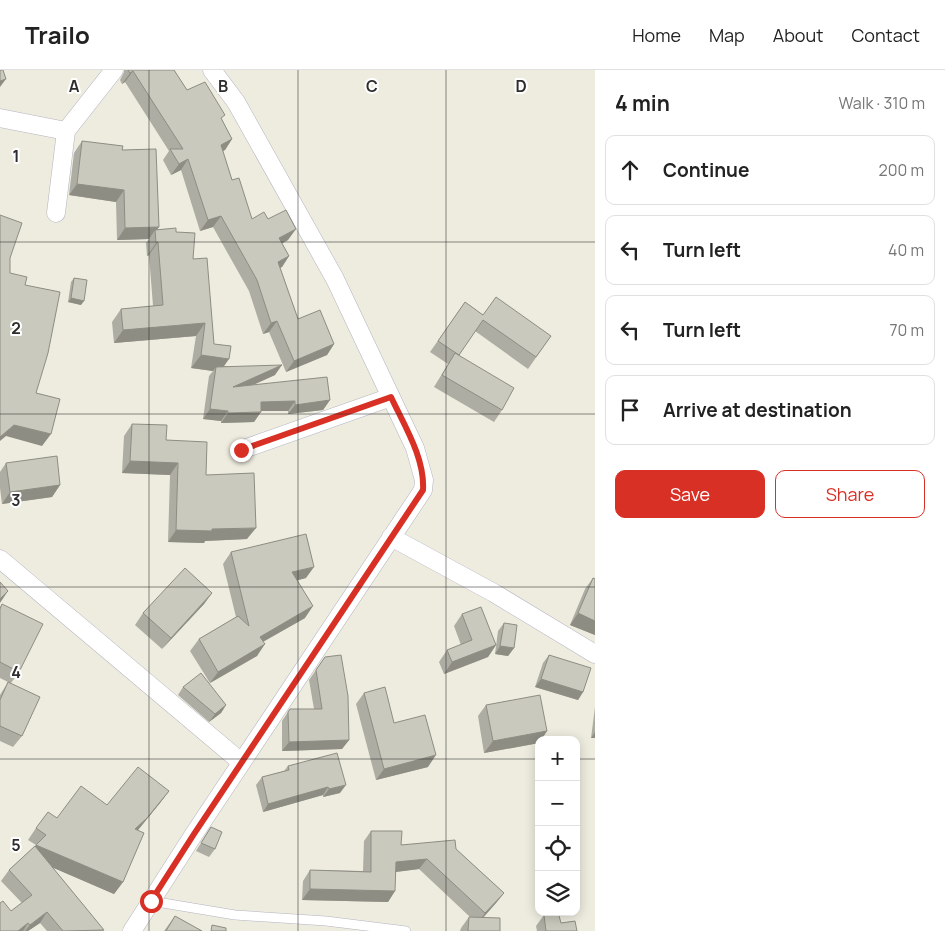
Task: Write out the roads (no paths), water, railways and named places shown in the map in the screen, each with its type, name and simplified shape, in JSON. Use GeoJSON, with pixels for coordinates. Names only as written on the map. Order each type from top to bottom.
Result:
{"type":"FeatureCollection","features":[{"type":"Feature","properties":{"kind":"street"},"geometry":{"type":"LineString","coordinates":[[56,213],[66,131],[114,70]]}},
{"type":"Feature","properties":{"kind":"street"},"geometry":{"type":"LineString","coordinates":[[132,931],[241,762],[423,490],[424,480],[415,448],[335,279],[236,102],[212,70]]}},
{"type":"Feature","properties":{"kind":"street"},"geometry":{"type":"LineString","coordinates":[[0,118],[66,131]]}},
{"type":"Feature","properties":{"kind":"street"},"geometry":{"type":"LineString","coordinates":[[241,450],[391,397]]}},
{"type":"Feature","properties":{"kind":"street"},"geometry":{"type":"LineString","coordinates":[[391,537],[494,593],[595,654]]}},
{"type":"Feature","properties":{"kind":"street"},"geometry":{"type":"LineString","coordinates":[[0,560],[241,762]]}},
{"type":"Feature","properties":{"kind":"lane"},"geometry":{"type":"LineString","coordinates":[[151,901],[235,915],[326,921],[406,931]]}}]}
